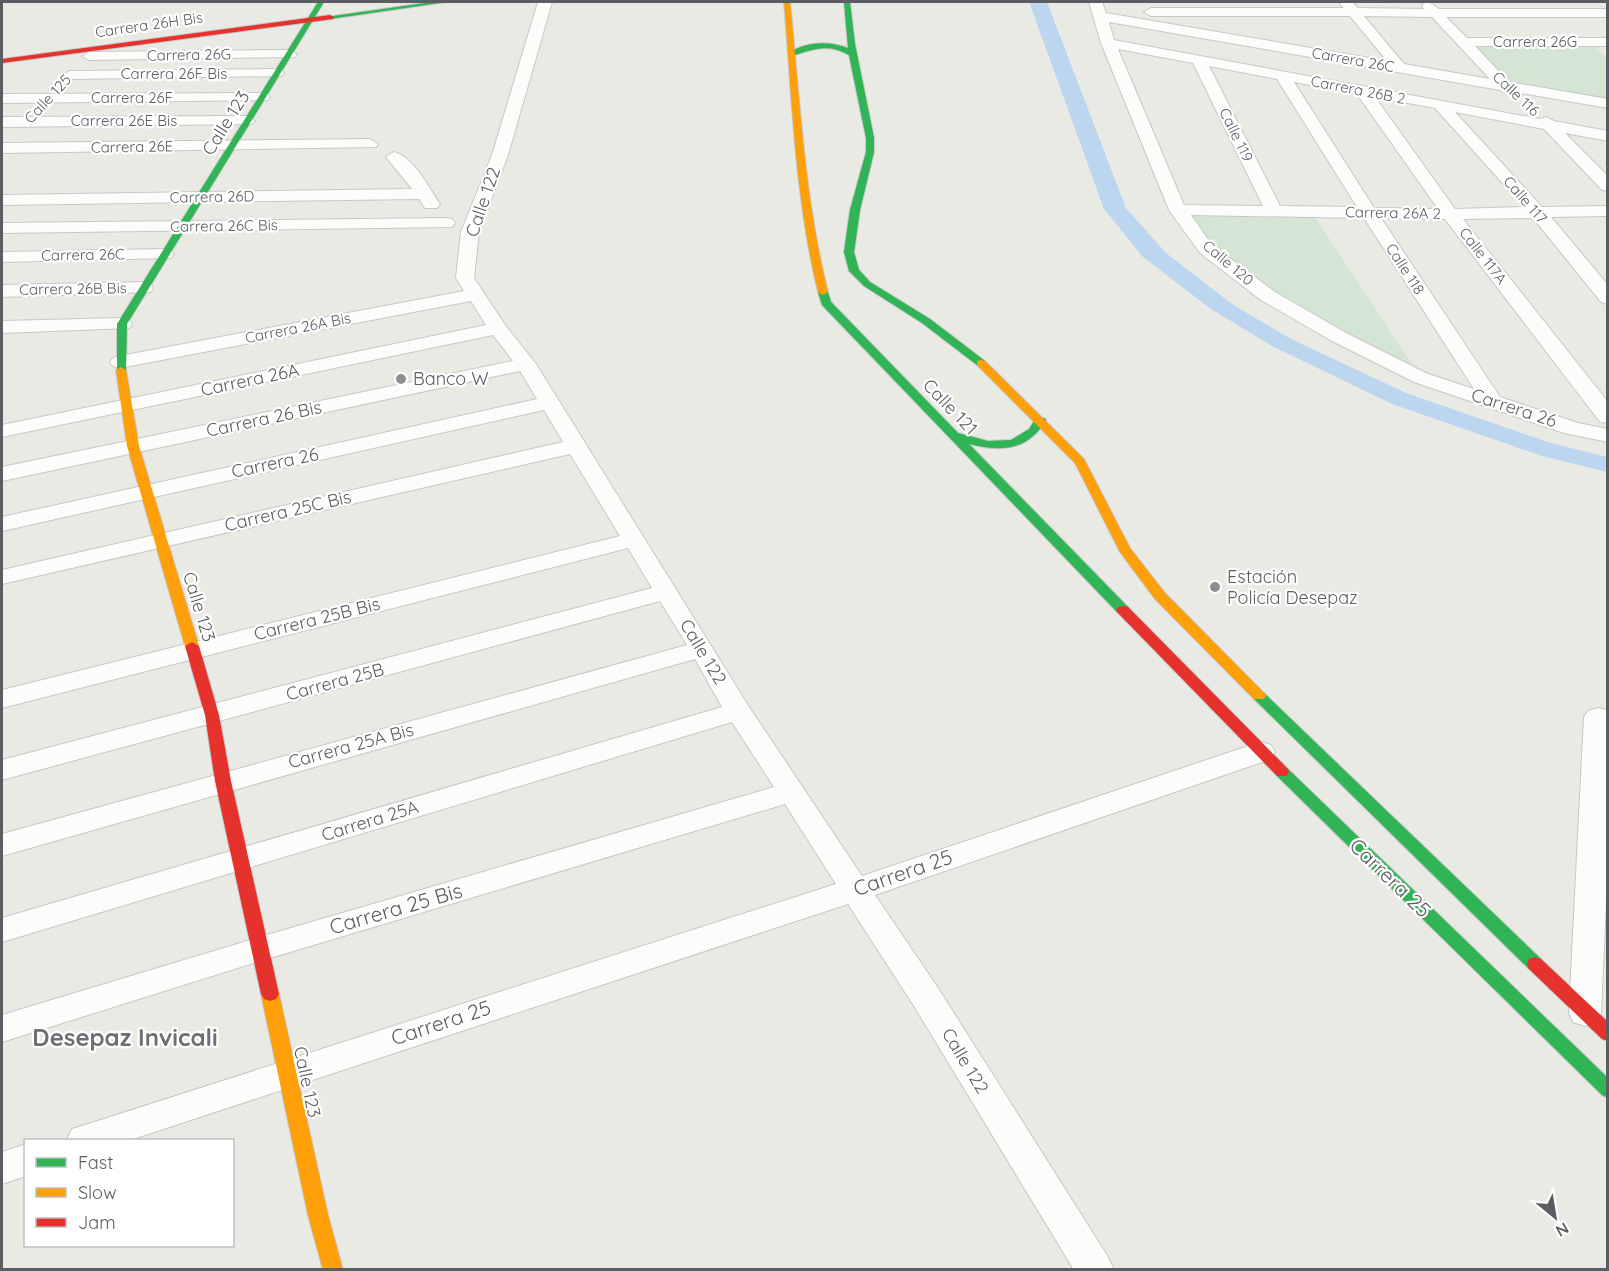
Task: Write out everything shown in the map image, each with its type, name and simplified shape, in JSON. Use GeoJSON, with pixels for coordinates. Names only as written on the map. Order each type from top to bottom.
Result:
{"type":"FeatureCollection","features":[{"type":"Feature","properties":{"kind":"main road","name":"Calle 123"},"geometry":{"type":"LineString","coordinates":[[321,2],[122,324],[120,362],[133,446],[212,714],[223,782],[318,1215],[333,1269]]}},
{"type":"Feature","properties":{"kind":"main road","name":"Carrera 26H Bis"},"geometry":{"type":"LineString","coordinates":[[2,61],[93,52],[311,19],[444,2]]}},
{"type":"Feature","properties":{"kind":"main road","name":"Calle 121"},"geometry":{"type":"LineString","coordinates":[[787,2],[806,205],[816,267],[826,303],[1261,752]]}},
{"type":"Feature","properties":{"kind":"main road"},"geometry":{"type":"LineString","coordinates":[[847,2],[852,53],[870,138],[870,152],[855,210],[849,252],[854,271],[867,284],[926,321],[981,363],[1040,420],[1039,427],[1034,434],[1025,440],[1007,444],[972,443],[950,433]]}},
{"type":"Feature","properties":{"kind":"main road"},"geometry":{"type":"LineString","coordinates":[[792,54],[804,48],[822,45],[842,47],[852,53]]}},
{"type":"Feature","properties":{"kind":"main road","name":"Carrera 25"},"geometry":{"type":"LineString","coordinates":[[1040,420],[1080,461],[1124,549],[1160,596],[1300,738],[1608,1034]]}},
{"type":"Feature","properties":{"kind":"main road","name":"Carrera 25"},"geometry":{"type":"LineString","coordinates":[[1261,752],[1608,1090]]}},
{"type":"Feature","properties":{"kind":"street","name":"Calle 122"},"geometry":{"type":"LineString","coordinates":[[545,2],[502,148],[470,232],[465,278],[498,328],[526,364],[738,711],[926,997],[1095,1269]]}},
{"type":"Feature","properties":{"kind":"street","name":"Calle 116"},"geometry":{"type":"LineString","coordinates":[[1425,2],[1505,87],[1550,125],[1608,186]]}},
{"type":"Feature","properties":{"kind":"street"},"geometry":{"type":"LineString","coordinates":[[1350,7],[1398,67]]}},
{"type":"Feature","properties":{"kind":"street"},"geometry":{"type":"LineString","coordinates":[[1098,10],[1281,22],[1350,7],[1436,13],[1608,13]]}},
{"type":"Feature","properties":{"kind":"street","name":"Carrera 26C"},"geometry":{"type":"LineString","coordinates":[[1098,10],[1301,51],[1608,104]]}},
{"type":"Feature","properties":{"kind":"street","name":"Calle 120"},"geometry":{"type":"LineString","coordinates":[[1098,10],[1108,43],[1178,210],[1206,249],[1268,296],[1339,337],[1421,378]]}},
{"type":"Feature","properties":{"kind":"street"},"geometry":{"type":"LineString","coordinates":[[1281,22],[1301,51]]}},
{"type":"Feature","properties":{"kind":"street","name":"Carrera 26G"},"geometry":{"type":"LineString","coordinates":[[1463,42],[1608,42]]}},
{"type":"Feature","properties":{"kind":"street","name":"Carrera 26B 2"},"geometry":{"type":"LineString","coordinates":[[1108,43],[1608,136]]}},
{"type":"Feature","properties":{"kind":"street","name":"Carrera 26G"},"geometry":{"type":"LineString","coordinates":[[93,52],[290,54]]}},
{"type":"Feature","properties":{"kind":"street","name":"Calle 125"},"geometry":{"type":"LineString","coordinates":[[2,149],[93,52]]}},
{"type":"Feature","properties":{"kind":"street","name":"Calle 119"},"geometry":{"type":"LineString","coordinates":[[1199,60],[1273,210]]}},
{"type":"Feature","properties":{"kind":"street","name":"Carrera 26F Bis"},"geometry":{"type":"LineString","coordinates":[[70,75],[277,73]]}},
{"type":"Feature","properties":{"kind":"street","name":"Calle 118"},"geometry":{"type":"LineString","coordinates":[[1282,75],[1492,401]]}},
{"type":"Feature","properties":{"kind":"street","name":"Calle 117A"},"geometry":{"type":"LineString","coordinates":[[1362,90],[1450,214],[1608,417]]}},
{"type":"Feature","properties":{"kind":"street","name":"Carrera 26F"},"geometry":{"type":"LineString","coordinates":[[2,99],[263,97]]}},
{"type":"Feature","properties":{"kind":"street","name":"Calle 117"},"geometry":{"type":"LineString","coordinates":[[1440,105],[1536,212],[1608,298]]}},
{"type":"Feature","properties":{"kind":"street","name":"Carrera 26E Bis"},"geometry":{"type":"LineString","coordinates":[[2,122],[247,121]]}},
{"type":"Feature","properties":{"kind":"street","name":"Carrera 26E"},"geometry":{"type":"LineString","coordinates":[[2,149],[370,144]]}},
{"type":"Feature","properties":{"kind":"street"},"geometry":{"type":"LineString","coordinates":[[394,157],[405,167],[422,194],[446,223],[470,232]]}},
{"type":"Feature","properties":{"kind":"street","name":"Carrera 26D"},"geometry":{"type":"LineString","coordinates":[[2,200],[422,194]]}},
{"type":"Feature","properties":{"kind":"street","name":"Carrera 26A 2"},"geometry":{"type":"LineString","coordinates":[[1178,210],[1450,214],[1608,211]]}},
{"type":"Feature","properties":{"kind":"street","name":"Carrera 26C Bis"},"geometry":{"type":"LineString","coordinates":[[2,228],[446,223]]}},
{"type":"Feature","properties":{"kind":"street","name":"Carrera 26C"},"geometry":{"type":"LineString","coordinates":[[2,257],[165,254]]}},
{"type":"Feature","properties":{"kind":"street","name":"Carrera 26B Bis"},"geometry":{"type":"LineString","coordinates":[[2,291],[144,288]]}},
{"type":"Feature","properties":{"kind":"street","name":"Carrera 26A Bis"},"geometry":{"type":"LineString","coordinates":[[120,362],[476,294]]}},
{"type":"Feature","properties":{"kind":"street"},"geometry":{"type":"LineString","coordinates":[[2,327],[122,324]]}},
{"type":"Feature","properties":{"kind":"street","name":"Carrera 26A"},"geometry":{"type":"LineString","coordinates":[[2,431],[498,328]]}},
{"type":"Feature","properties":{"kind":"street","name":"Carrera 26 Bis"},"geometry":{"type":"LineString","coordinates":[[2,474],[526,364]]}},
{"type":"Feature","properties":{"kind":"street","name":"Carrera 26"},"geometry":{"type":"LineString","coordinates":[[1421,378],[1572,428],[1608,436]]}},
{"type":"Feature","properties":{"kind":"street","name":"Carrera 26"},"geometry":{"type":"LineString","coordinates":[[2,524],[549,403]]}},
{"type":"Feature","properties":{"kind":"street","name":"Carrera 25C Bis"},"geometry":{"type":"LineString","coordinates":[[2,577],[575,446]]}},
{"type":"Feature","properties":{"kind":"street","name":"Carrera 25B Bis"},"geometry":{"type":"LineString","coordinates":[[2,699],[633,540]]}},
{"type":"Feature","properties":{"kind":"street","name":"Carrera 25B"},"geometry":{"type":"LineString","coordinates":[[2,770],[667,592]]}},
{"type":"Feature","properties":{"kind":"street","name":"Carrera 25A Bis"},"geometry":{"type":"LineString","coordinates":[[2,845],[702,649]]}},
{"type":"Feature","properties":{"kind":"street","name":"Carrera 25A"},"geometry":{"type":"LineString","coordinates":[[2,930],[738,711]]}},
{"type":"Feature","properties":{"kind":"street"},"geometry":{"type":"LineString","coordinates":[[1585,1013],[1598,717],[1608,719]]}},
{"type":"Feature","properties":{"kind":"street","name":"Carrera 25"},"geometry":{"type":"LineString","coordinates":[[88,1139],[854,890],[1261,752]]}},
{"type":"Feature","properties":{"kind":"street","name":"Carrera 25 Bis"},"geometry":{"type":"LineString","coordinates":[[2,1029],[260,949],[792,792]]}},
{"type":"Feature","properties":{"kind":"street"},"geometry":{"type":"LineString","coordinates":[[2,1168],[24,1161]]}},
{"type":"Feature","properties":{"kind":"green space"},"geometry":{"type":"Polygon","coordinates":[[[1463,42],[1589,42],[1607,58],[1607,104],[1505,87],[1463,42]]]}},
{"type":"Feature","properties":{"kind":"green space"},"geometry":{"type":"Polygon","coordinates":[[[1178,210],[1311,211],[1421,378],[1339,337],[1206,249],[1178,210]]]}},
{"type":"Feature","properties":{"kind":"water"},"geometry":{"type":"Polygon","coordinates":[[[1029,2],[1047,2],[1126,208],[1166,253],[1232,304],[1291,339],[1406,393],[1551,443],[1607,457],[1607,472],[1542,456],[1392,404],[1272,346],[1211,309],[1143,257],[1104,209],[1029,2]]]}},
{"type":"Feature","properties":{"kind":"traffic: fast"},"geometry":{"type":"LineString","coordinates":[[121,370],[122,324],[321,2]]}},
{"type":"Feature","properties":{"kind":"traffic: fast"},"geometry":{"type":"LineString","coordinates":[[330,17],[444,2]]}},
{"type":"Feature","properties":{"kind":"traffic: fast"},"geometry":{"type":"LineString","coordinates":[[847,2],[851,44],[870,138],[870,152],[855,210],[849,252],[854,271],[867,284],[926,321],[981,363]]}},
{"type":"Feature","properties":{"kind":"traffic: fast"},"geometry":{"type":"LineString","coordinates":[[792,54],[799,50],[822,45],[830,45],[852,53]]}},
{"type":"Feature","properties":{"kind":"traffic: fast"},"geometry":{"type":"LineString","coordinates":[[823,292],[826,303],[1123,610]]}},
{"type":"Feature","properties":{"kind":"traffic: fast"},"geometry":{"type":"LineString","coordinates":[[951,434],[975,442],[1001,445],[1024,439],[1040,420]]}},
{"type":"Feature","properties":{"kind":"traffic: fast"},"geometry":{"type":"LineString","coordinates":[[1259,696],[1535,964]]}},
{"type":"Feature","properties":{"kind":"traffic: fast"},"geometry":{"type":"LineString","coordinates":[[1282,772],[1608,1090]]}},
{"type":"Feature","properties":{"kind":"traffic: slow"},"geometry":{"type":"LineString","coordinates":[[787,2],[803,185],[808,222],[823,292]]}},
{"type":"Feature","properties":{"kind":"traffic: slow"},"geometry":{"type":"LineString","coordinates":[[981,363],[1080,461],[1124,549],[1160,596],[1259,696]]}},
{"type":"Feature","properties":{"kind":"traffic: slow"},"geometry":{"type":"LineString","coordinates":[[121,370],[133,446],[192,646]]}},
{"type":"Feature","properties":{"kind":"traffic: slow"},"geometry":{"type":"LineString","coordinates":[[270,994],[318,1215],[333,1270]]}},
{"type":"Feature","properties":{"kind":"traffic: jam"},"geometry":{"type":"LineString","coordinates":[[2,61],[330,17]]}},
{"type":"Feature","properties":{"kind":"traffic: jam"},"geometry":{"type":"LineString","coordinates":[[1123,610],[1282,772]]}},
{"type":"Feature","properties":{"kind":"traffic: jam"},"geometry":{"type":"LineString","coordinates":[[192,646],[212,715],[223,781],[270,994]]}},
{"type":"Feature","properties":{"kind":"traffic: jam"},"geometry":{"type":"LineString","coordinates":[[1535,964],[1608,1034]]}},
{"type":"Feature","properties":{"kind":"place","name":"Banco W"},"geometry":{"type":"Point","coordinates":[401,379]}},
{"type":"Feature","properties":{"kind":"place","name":"Estación Policía Desepaz"},"geometry":{"type":"Point","coordinates":[1215,587]}},
{"type":"Feature","properties":{"kind":"district","name":"Desepaz Invicali"},"geometry":{"type":"Point","coordinates":[125,1038]}}]}
